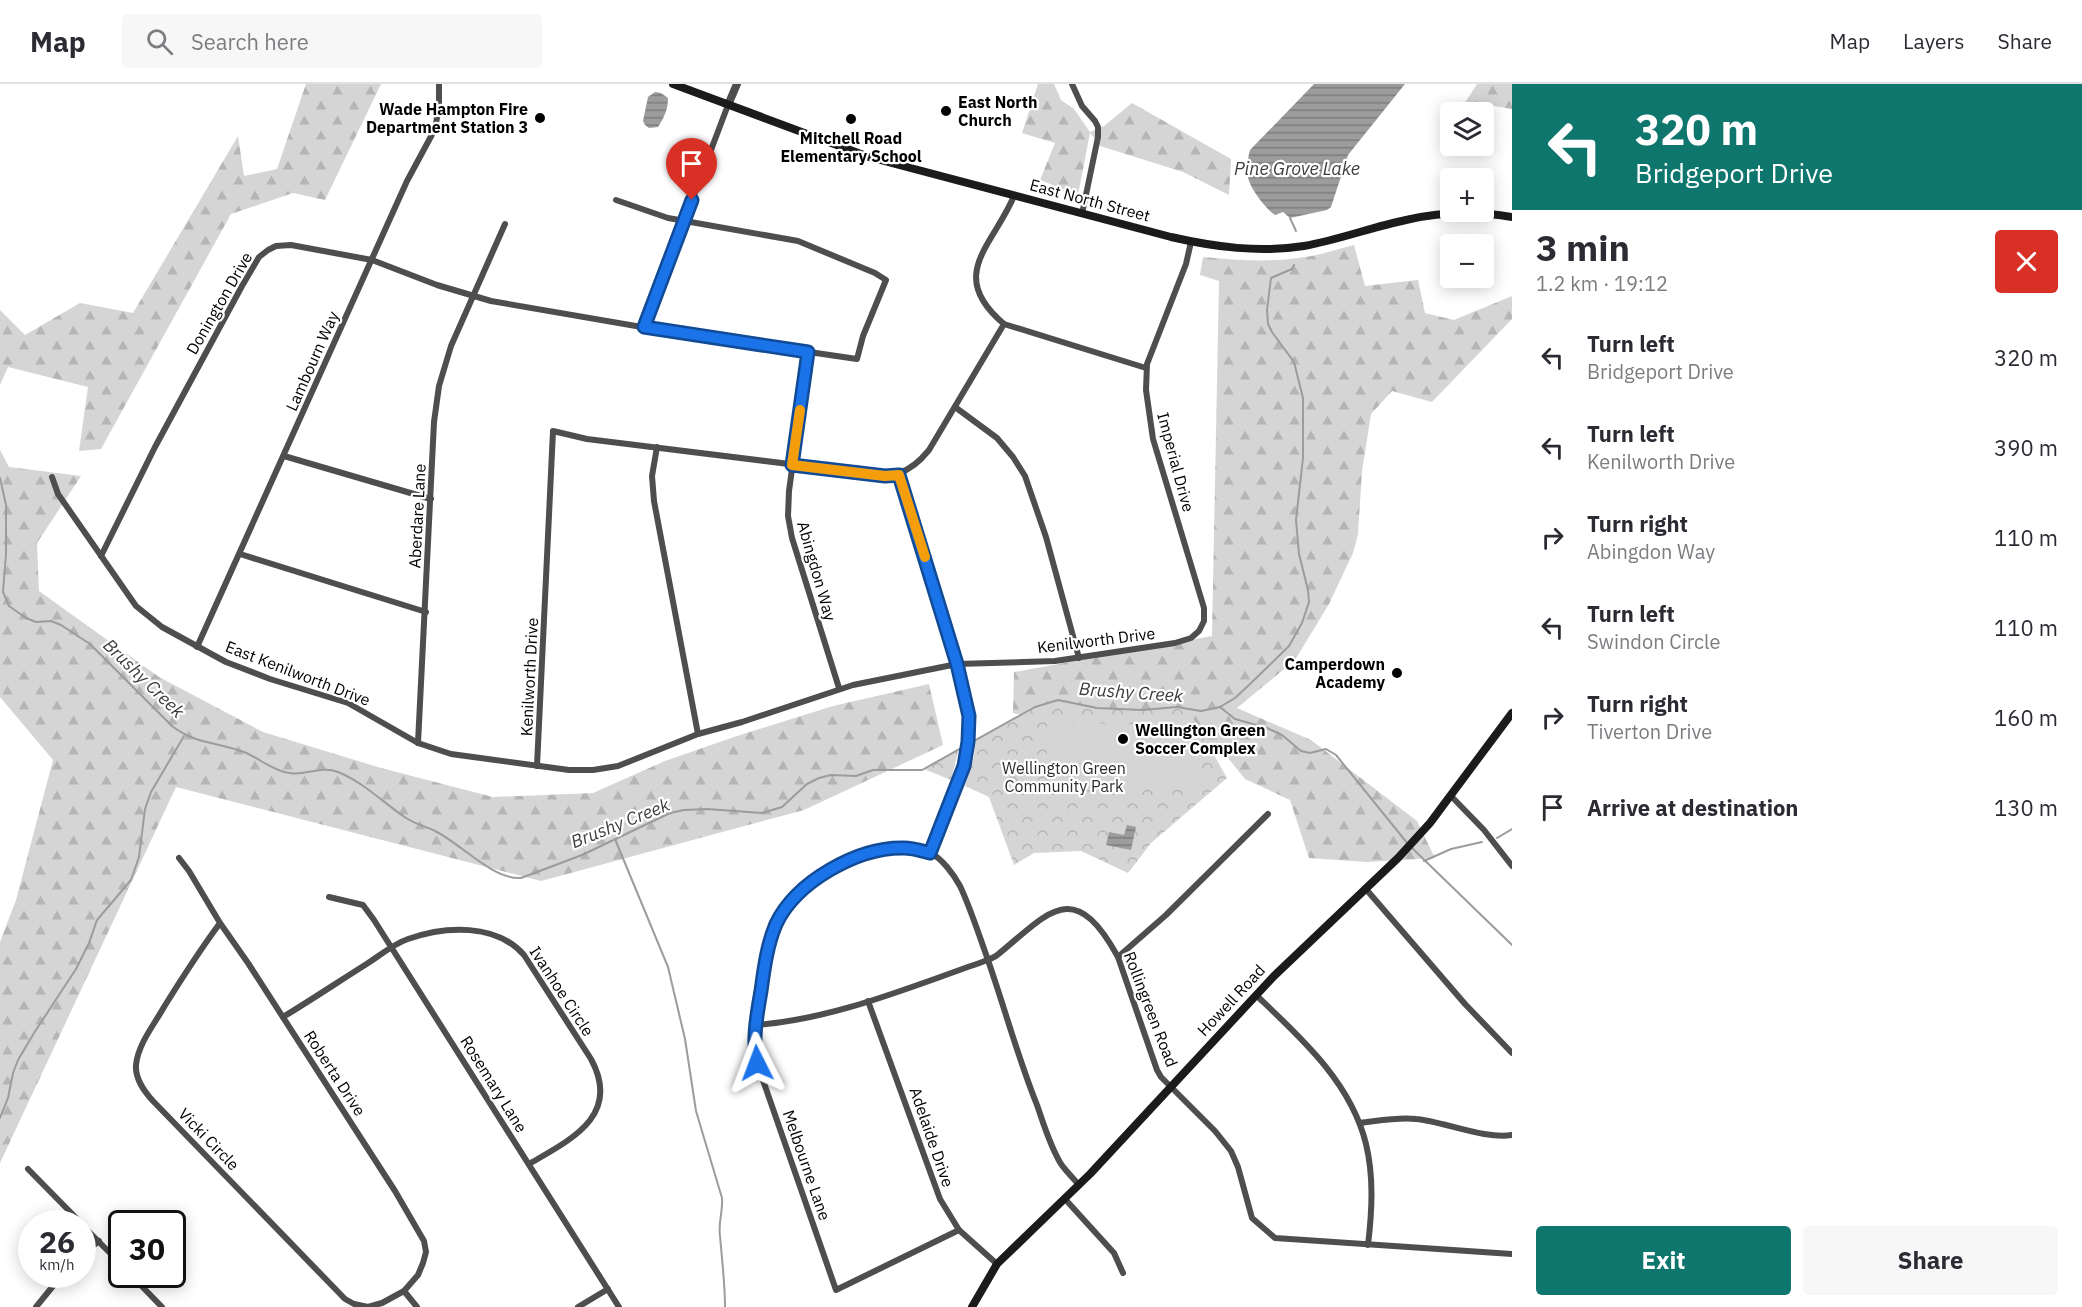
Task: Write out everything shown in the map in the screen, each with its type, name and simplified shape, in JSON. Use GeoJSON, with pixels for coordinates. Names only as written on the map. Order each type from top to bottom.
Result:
{"type":"FeatureCollection","features":[{"type":"Feature","properties":{"kind":"main road","name":"East North Street"},"geometry":{"type":"LineString","coordinates":[[674,84],[869,157],[1219,248],[1277,249],[1307,245],[1404,220],[1438,215],[1479,213],[1512,217]]}},
{"type":"Feature","properties":{"kind":"main road","name":"Howell Road"},"geometry":{"type":"LineString","coordinates":[[972,1307],[997,1264],[1079,1185],[1304,945],[1398,858],[1424,830],[1512,713]]}},
{"type":"Feature","properties":{"kind":"street","name":"Lambourn Way"},"geometry":{"type":"LineString","coordinates":[[197,647],[407,181],[435,129],[439,106],[439,84]]}},
{"type":"Feature","properties":{"kind":"street"},"geometry":{"type":"LineString","coordinates":[[644,327],[737,84]]}},
{"type":"Feature","properties":{"kind":"street"},"geometry":{"type":"LineString","coordinates":[[1071,84],[1082,106],[1098,127],[1098,137],[1082,214]]}},
{"type":"Feature","properties":{"kind":"street"},"geometry":{"type":"LineString","coordinates":[[1014,196],[1007,213],[982,254],[976,276],[977,288],[983,301],[1004,324],[1146,368]]}},
{"type":"Feature","properties":{"kind":"street"},"geometry":{"type":"LineString","coordinates":[[616,200],[668,218],[684,221]]}},
{"type":"Feature","properties":{"kind":"street","name":"Donington Drive"},"geometry":{"type":"LineString","coordinates":[[101,556],[160,438],[259,258],[272,248],[286,245],[372,260],[472,297],[644,327],[857,359],[863,336],[886,280],[875,273],[798,241],[684,221]]}},
{"type":"Feature","properties":{"kind":"street","name":"Aberdare Lane"},"geometry":{"type":"LineString","coordinates":[[418,743],[434,422],[439,387],[451,346],[505,224]]}},
{"type":"Feature","properties":{"kind":"street","name":"Imperial Drive"},"geometry":{"type":"LineString","coordinates":[[1191,242],[1186,264],[1146,368],[1147,402],[1153,439],[1203,602],[1204,621]]}},
{"type":"Feature","properties":{"kind":"street"},"geometry":{"type":"LineString","coordinates":[[1004,324],[925,455],[899,475],[957,664],[967,705],[969,731],[965,758],[960,777],[930,853],[947,868],[960,885],[988,960],[1027,1081],[1062,1164],[1079,1185]]}},
{"type":"Feature","properties":{"kind":"street","name":"Abingdon Way"},"geometry":{"type":"LineString","coordinates":[[808,352],[788,504],[790,531],[839,688]]}},
{"type":"Feature","properties":{"kind":"street"},"geometry":{"type":"LineString","coordinates":[[955,407],[997,438],[1025,476],[1046,537],[1079,658]]}},
{"type":"Feature","properties":{"kind":"street","name":"Kenilworth Drive"},"geometry":{"type":"LineString","coordinates":[[899,475],[885,476],[578,438],[553,431],[537,766],[569,770],[609,768],[698,734],[752,719],[839,688],[957,664],[1055,662],[1116,653],[1188,639],[1199,631],[1204,621]]}},
{"type":"Feature","properties":{"kind":"street"},"geometry":{"type":"LineString","coordinates":[[657,447],[652,476],[654,501],[698,734]]}},
{"type":"Feature","properties":{"kind":"street"},"geometry":{"type":"LineString","coordinates":[[284,456],[431,499]]}},
{"type":"Feature","properties":{"kind":"street","name":"East Kenilworth Drive"},"geometry":{"type":"LineString","coordinates":[[52,477],[58,494],[142,612],[162,627],[251,673],[348,703],[418,743],[451,754],[537,766]]}},
{"type":"Feature","properties":{"kind":"street"},"geometry":{"type":"LineString","coordinates":[[240,554],[426,612]]}},
{"type":"Feature","properties":{"kind":"street"},"geometry":{"type":"LineString","coordinates":[[1451,796],[1484,830],[1512,866]]}},
{"type":"Feature","properties":{"kind":"street"},"geometry":{"type":"LineString","coordinates":[[1118,957],[1149,930],[1268,814]]}},
{"type":"Feature","properties":{"kind":"street","name":"Melbourne Lane"},"geometry":{"type":"LineString","coordinates":[[930,853],[903,848],[874,852],[823,874],[800,892],[782,913],[772,934],[754,1043],[757,1063],[836,1290],[959,1230]]}},
{"type":"Feature","properties":{"kind":"street","name":"Roberta Drive"},"geometry":{"type":"LineString","coordinates":[[179,858],[284,1017],[424,1241],[426,1252],[423,1263],[418,1275],[404,1291]]}},
{"type":"Feature","properties":{"kind":"street"},"geometry":{"type":"LineString","coordinates":[[1365,888],[1465,1004],[1512,1053]]}},
{"type":"Feature","properties":{"kind":"street","name":"Rosemary Lane"},"geometry":{"type":"LineString","coordinates":[[329,897],[363,905],[619,1307]]}},
{"type":"Feature","properties":{"kind":"street","name":"Rollingreen Road"},"geometry":{"type":"LineString","coordinates":[[756,1026],[808,1020],[988,960],[996,956],[1042,917],[1065,909],[1080,912],[1093,921],[1118,957],[1155,1066],[1161,1077],[1215,1131],[1231,1151],[1238,1167],[1252,1218],[1275,1238],[1512,1254]]}},
{"type":"Feature","properties":{"kind":"street","name":"Vicki Circle"},"geometry":{"type":"LineString","coordinates":[[220,923],[188,967],[140,1050],[136,1068],[142,1088],[345,1299],[368,1307],[382,1303],[404,1291]]}},
{"type":"Feature","properties":{"kind":"street","name":"Ivanhoe Circle"},"geometry":{"type":"LineString","coordinates":[[284,1017],[408,939],[443,931],[469,930],[501,938],[515,946],[524,955],[579,1040],[597,1074],[600,1090],[596,1111],[588,1124],[577,1135],[529,1164]]}},
{"type":"Feature","properties":{"kind":"street"},"geometry":{"type":"LineString","coordinates":[[1256,995],[1319,1058],[1342,1091],[1360,1123],[1367,1145],[1371,1174],[1372,1213],[1368,1245]]}},
{"type":"Feature","properties":{"kind":"street","name":"Adelaide Drive"},"geometry":{"type":"LineString","coordinates":[[868,1001],[880,1029],[939,1199],[959,1230],[997,1264]]}},
{"type":"Feature","properties":{"kind":"street"},"geometry":{"type":"LineString","coordinates":[[1360,1123],[1416,1119],[1504,1136],[1512,1135]]}},
{"type":"Feature","properties":{"kind":"street"},"geometry":{"type":"LineString","coordinates":[[28,1169],[68,1210]]}},
{"type":"Feature","properties":{"kind":"street"},"geometry":{"type":"LineString","coordinates":[[1065,1199],[1114,1253],[1123,1273]]}},
{"type":"Feature","properties":{"kind":"street"},"geometry":{"type":"LineString","coordinates":[[96,1238],[108,1250]]}},
{"type":"Feature","properties":{"kind":"street"},"geometry":{"type":"LineString","coordinates":[[36,1307],[51,1288]]}},
{"type":"Feature","properties":{"kind":"street"},"geometry":{"type":"LineString","coordinates":[[144,1288],[162,1307]]}},
{"type":"Feature","properties":{"kind":"street"},"geometry":{"type":"LineString","coordinates":[[578,1307],[608,1289]]}},
{"type":"Feature","properties":{"kind":"street"},"geometry":{"type":"LineString","coordinates":[[404,1291],[417,1307]]}},
{"type":"Feature","properties":{"kind":"green space"},"geometry":{"type":"Polygon","coordinates":[[[306,84],[381,84],[325,200],[293,193],[231,214],[101,449],[79,451],[88,387],[8,367],[0,385],[0,310],[25,335],[80,303],[133,313],[238,136],[244,176],[277,169],[306,84]]]}},
{"type":"Feature","properties":{"kind":"green space"},"geometry":{"type":"Polygon","coordinates":[[[1038,84],[1054,84],[1061,100],[1074,109],[1090,132],[1104,126],[1132,103],[1231,159],[1229,195],[1183,172],[1100,146],[1090,133],[1078,195],[1040,180],[1055,143],[1022,133],[1038,84]]]}},
{"type":"Feature","properties":{"kind":"green space"},"geometry":{"type":"Polygon","coordinates":[[[1477,84],[1512,84],[1512,109],[1494,106],[1494,102],[1465,102],[1477,84]]]}},
{"type":"Feature","properties":{"kind":"green space"},"geometry":{"type":"Polygon","coordinates":[[[1354,245],[1365,286],[1418,280],[1425,313],[1454,320],[1512,296],[1512,319],[1432,402],[1392,391],[1371,414],[1362,471],[1358,534],[1353,553],[1329,604],[1295,660],[1237,708],[1311,740],[1417,821],[1435,858],[1367,862],[1309,858],[1290,800],[1245,779],[1224,753],[1201,752],[1047,722],[1013,713],[1014,672],[1212,636],[1219,281],[1200,275],[1203,257],[1280,260],[1311,256],[1354,245]]]}},
{"type":"Feature","properties":{"kind":"green space"},"geometry":{"type":"Polygon","coordinates":[[[0,450],[9,467],[81,476],[37,543],[39,591],[159,677],[263,732],[381,768],[493,797],[593,793],[665,761],[734,737],[833,706],[929,684],[943,745],[804,810],[541,881],[176,787],[0,1163],[0,942],[16,900],[53,760],[0,697],[0,450]]]}},
{"type":"Feature","properties":{"kind":"green space","name":"Wellington Green Community Park"},"geometry":{"type":"Polygon","coordinates":[[[1058,700],[1097,708],[1142,710],[1177,707],[1188,709],[1227,778],[1151,843],[1128,873],[1081,851],[1034,853],[1014,865],[989,797],[965,786],[974,756],[976,739],[1035,707],[1058,700]]]}},
{"type":"Feature","properties":{"kind":"green space","name":"Wellington Green Soccer Complex"},"geometry":{"type":"Polygon","coordinates":[[[1047,722],[1195,726],[1201,752],[1201,781],[1047,782],[1047,722]]]}},
{"type":"Feature","properties":{"kind":"green space","name":"Wellington Green Community Park"},"geometry":{"type":"Polygon","coordinates":[[[959,748],[951,780],[924,769],[959,748]]]}},
{"type":"Feature","properties":{"kind":"water","name":"Pine Grove Lake"},"geometry":{"type":"Polygon","coordinates":[[[1314,84],[1405,84],[1348,155],[1331,207],[1327,210],[1290,218],[1283,212],[1275,215],[1261,201],[1250,183],[1247,165],[1250,150],[1314,84]]]}},
{"type":"Feature","properties":{"kind":"water"},"geometry":{"type":"Polygon","coordinates":[[[655,92],[668,98],[667,106],[658,127],[649,128],[643,121],[648,97],[655,92]]]}},
{"type":"Feature","properties":{"kind":"water"},"geometry":{"type":"Polygon","coordinates":[[[1127,825],[1136,827],[1131,850],[1106,845],[1109,832],[1124,835],[1127,825]]]}},
{"type":"Feature","properties":{"kind":"waterway"},"geometry":{"type":"LineString","coordinates":[[1290,218],[1296,231]]}},
{"type":"Feature","properties":{"kind":"waterway","name":"Brushy Creek"},"geometry":{"type":"LineString","coordinates":[[0,478],[6,505],[3,592],[9,606],[36,622],[51,621],[61,625],[90,644],[172,726],[181,732],[198,740],[244,752],[283,772],[295,774],[326,770],[338,772],[365,787],[409,820],[435,831],[488,867],[510,877],[521,878],[582,855],[670,813],[707,809],[762,813],[782,807],[807,784],[819,778],[831,775],[856,776],[873,770],[922,770],[1035,707],[1058,700],[1097,708],[1142,710],[1177,707],[1201,711],[1220,707],[1235,698],[1289,646],[1302,623],[1309,602],[1299,554],[1296,520],[1303,458],[1303,398],[1294,362],[1272,332],[1268,324],[1267,310],[1271,278],[1292,269],[1294,265]]}},
{"type":"Feature","properties":{"kind":"waterway","name":"Brushy Creek"},"geometry":{"type":"LineString","coordinates":[[1220,707],[1235,719],[1282,735],[1301,751],[1310,753],[1326,749],[1336,755],[1408,844]]}},
{"type":"Feature","properties":{"kind":"waterway"},"geometry":{"type":"LineString","coordinates":[[0,1118],[18,1060],[76,969],[97,920],[131,880],[139,857],[145,809],[151,792],[184,736]]}},
{"type":"Feature","properties":{"kind":"waterway"},"geometry":{"type":"LineString","coordinates":[[1497,838],[1512,829]]}},
{"type":"Feature","properties":{"kind":"waterway"},"geometry":{"type":"LineString","coordinates":[[615,839],[668,967],[685,1039],[696,1111],[722,1198],[720,1231],[725,1307]]}},
{"type":"Feature","properties":{"kind":"waterway"},"geometry":{"type":"LineString","coordinates":[[1424,861],[1451,849],[1482,842]]}},
{"type":"Feature","properties":{"kind":"waterway","name":"Brushy Creek"},"geometry":{"type":"LineString","coordinates":[[1412,848],[1512,945]]}},
{"type":"Feature","properties":{"kind":"slow traffic"},"geometry":{"type":"LineString","coordinates":[[800,410],[792,465],[885,476],[899,475],[925,557]]}},
{"type":"Feature","properties":{"kind":"place","name":"East North Church"},"geometry":{"type":"Point","coordinates":[946,111]}},
{"type":"Feature","properties":{"kind":"place","name":"Wade Hampton Fire Department Station 3"},"geometry":{"type":"Point","coordinates":[540,118]}},
{"type":"Feature","properties":{"kind":"place","name":"Mitchell Road Elementary School"},"geometry":{"type":"Point","coordinates":[851,119]}},
{"type":"Feature","properties":{"kind":"place","name":"Camperdown Academy"},"geometry":{"type":"Point","coordinates":[1397,673]}},
{"type":"Feature","properties":{"kind":"place","name":"Wellington Green Soccer Complex"},"geometry":{"type":"Point","coordinates":[1123,739]}},
{"type":"Feature","properties":{"kind":"route"},"geometry":{"type":"LineString","coordinates":[[692,200],[644,327],[808,352],[792,465],[885,476],[899,475],[957,664],[969,716],[964,766],[930,853],[897,848],[874,852],[849,861],[811,882],[782,913],[769,944],[758,1007],[754,1043],[757,1063]]}}]}
